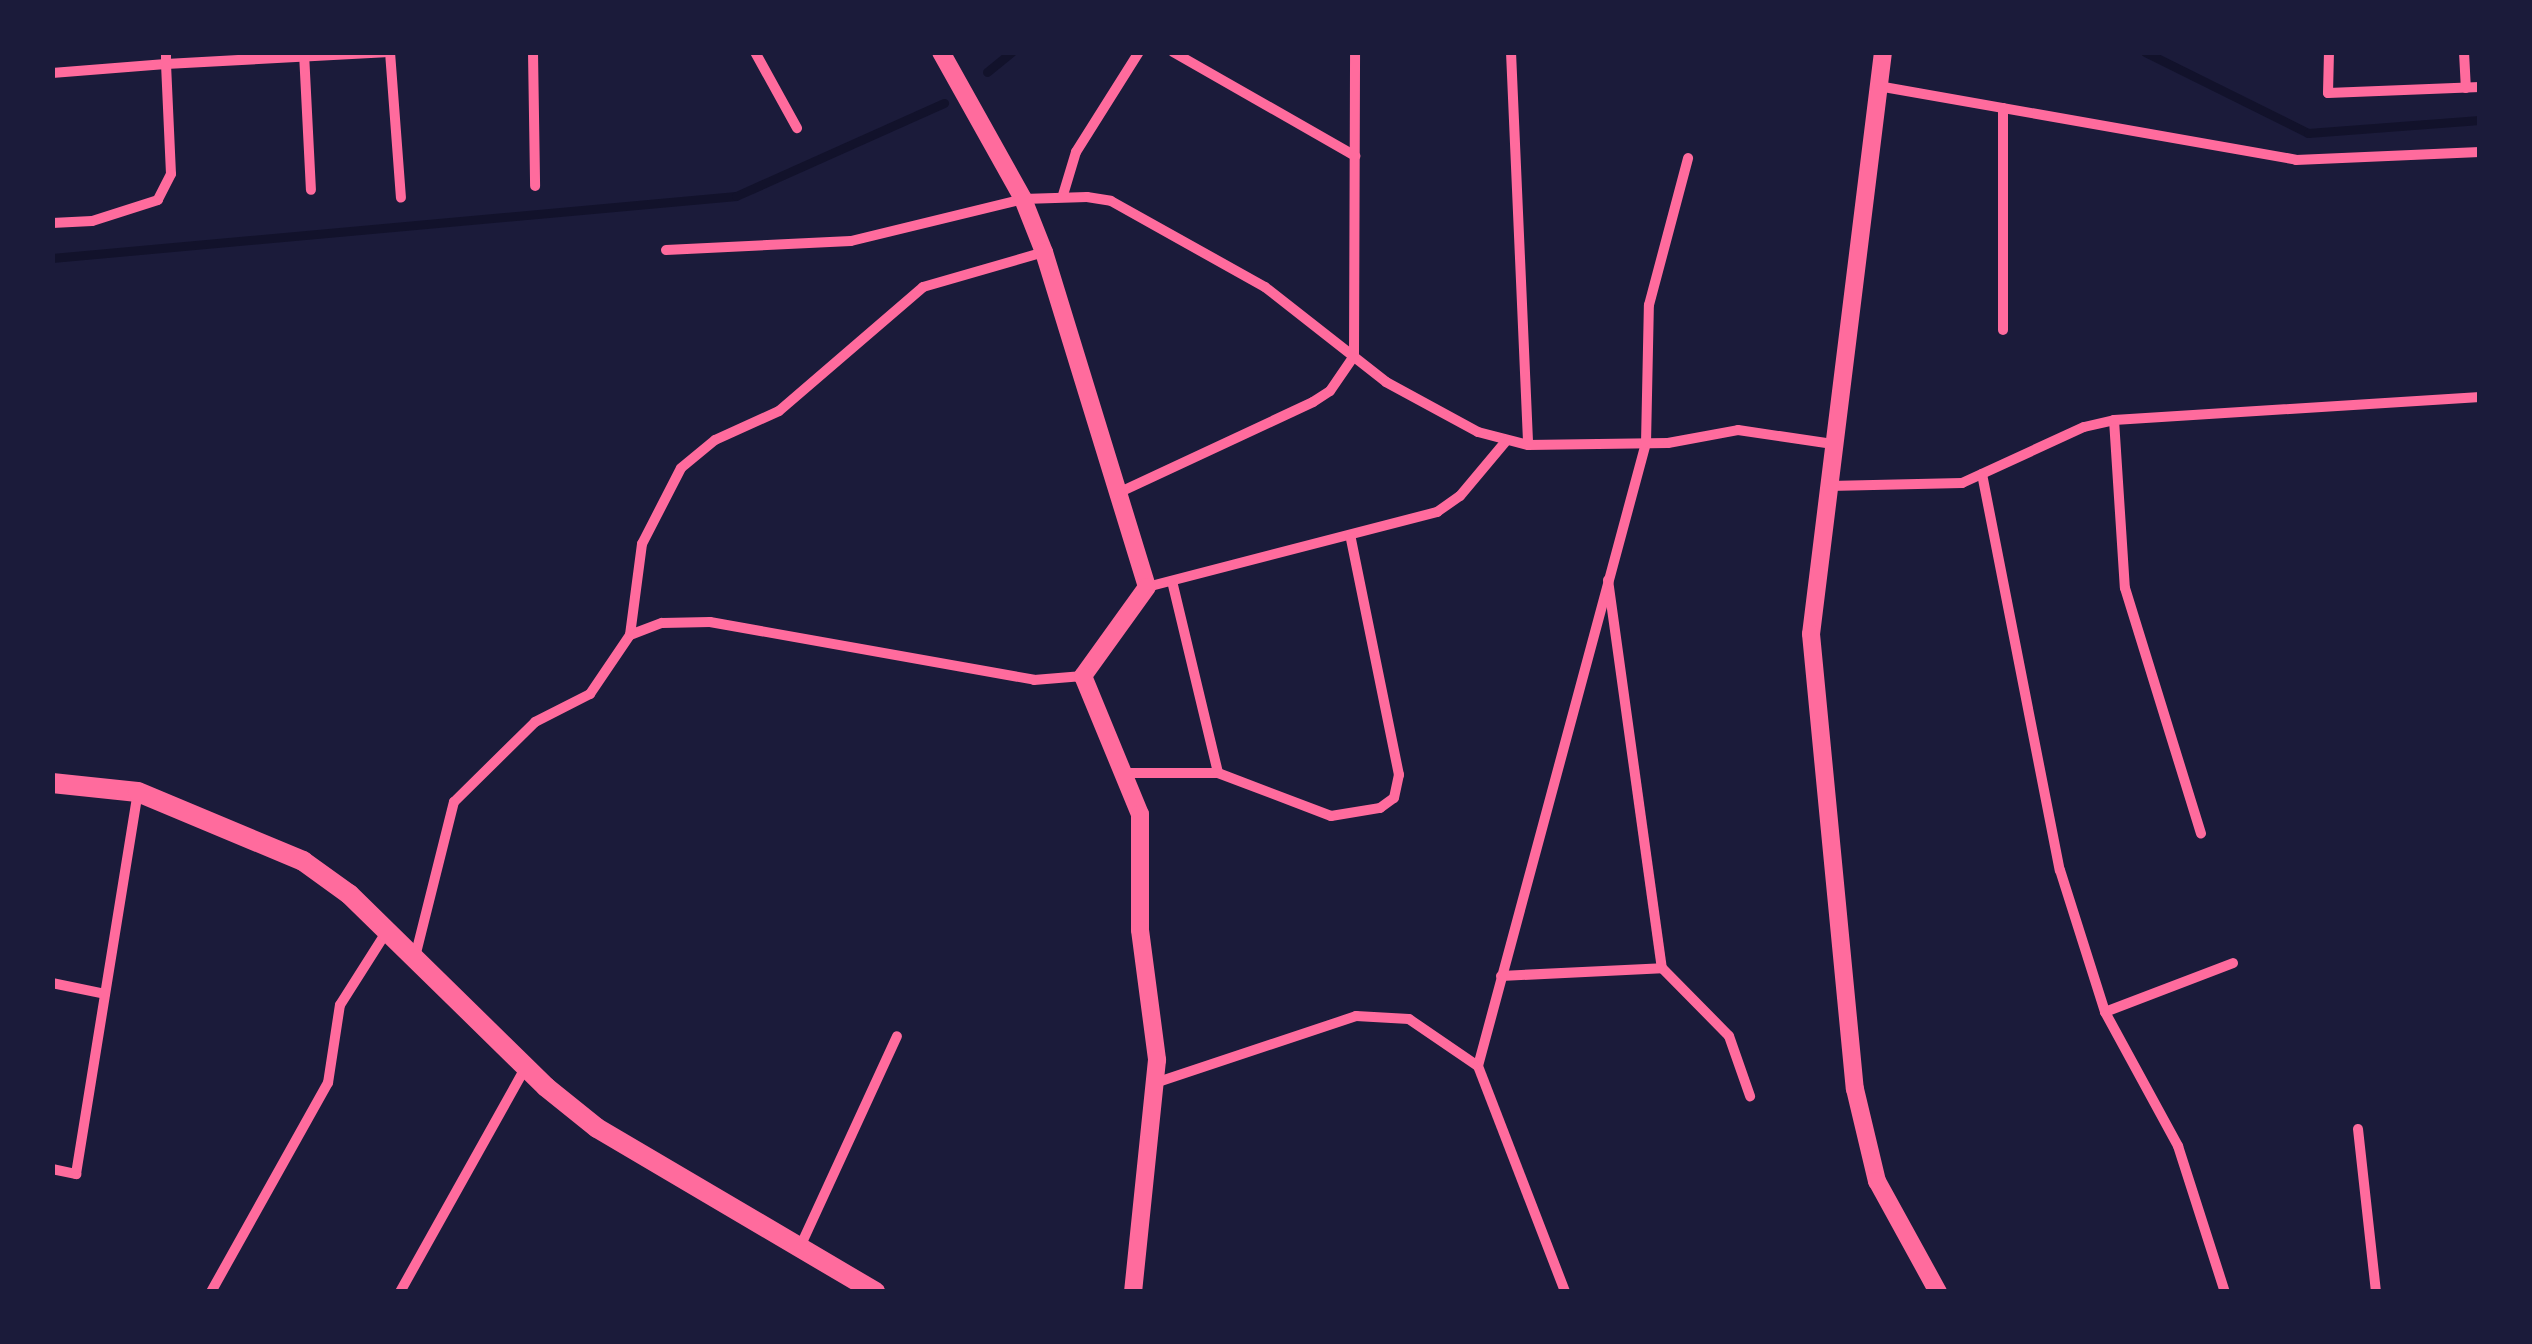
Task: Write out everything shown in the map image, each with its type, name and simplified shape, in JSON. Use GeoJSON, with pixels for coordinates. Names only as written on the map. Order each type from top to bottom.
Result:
{"type":"FeatureCollection","features":[{"type":"Feature","properties":{"kind":"main road"},"geometry":{"type":"LineString","coordinates":[[52,784],[138,792],[303,860],[387,930],[526,1066],[597,1128],[876,1292]]}},
{"type":"Feature","properties":{"kind":"street"},"geometry":{"type":"LineString","coordinates":[[52,72],[166,58],[387,52],[401,198]]}},
{"type":"Feature","properties":{"kind":"street"},"geometry":{"type":"LineString","coordinates":[[533,52],[535,186]]}},
{"type":"Feature","properties":{"kind":"street"},"geometry":{"type":"LineString","coordinates":[[755,52],[797,128]]}},
{"type":"Feature","properties":{"kind":"street"},"geometry":{"type":"LineString","coordinates":[[941,52],[1023,200],[1044,252],[1147,588]]}},
{"type":"Feature","properties":{"kind":"street"},"geometry":{"type":"LineString","coordinates":[[1063,195],[1076,152],[1139,52]]}},
{"type":"Feature","properties":{"kind":"street"},"geometry":{"type":"LineString","coordinates":[[1173,52],[1355,156]]}},
{"type":"Feature","properties":{"kind":"street"},"geometry":{"type":"LineString","coordinates":[[1118,493],[1313,402],[1330,391],[1354,356],[1355,52]]}},
{"type":"Feature","properties":{"kind":"street"},"geometry":{"type":"LineString","coordinates":[[1512,52],[1528,445]]}},
{"type":"Feature","properties":{"kind":"street"},"geometry":{"type":"LineString","coordinates":[[1883,52],[1811,634],[1855,1089],[1877,1181],[1938,1292]]}},
{"type":"Feature","properties":{"kind":"street"},"geometry":{"type":"LineString","coordinates":[[2329,52],[2328,92],[2480,87]]}},
{"type":"Feature","properties":{"kind":"street"},"geometry":{"type":"LineString","coordinates":[[2464,52],[2466,88]]}},
{"type":"Feature","properties":{"kind":"street"},"geometry":{"type":"LineString","coordinates":[[304,55],[311,190]]}},
{"type":"Feature","properties":{"kind":"street"},"geometry":{"type":"LineString","coordinates":[[52,223],[92,221],[158,200],[168,189],[166,58]]}},
{"type":"Feature","properties":{"kind":"street"},"geometry":{"type":"LineString","coordinates":[[1877,86],[2296,160],[2480,152]]}},
{"type":"Feature","properties":{"kind":"street"},"geometry":{"type":"LineString","coordinates":[[2003,108],[2004,330]]}},
{"type":"Feature","properties":{"kind":"street"},"geometry":{"type":"LineString","coordinates":[[1478,1066],[1646,443],[1649,306],[1688,158]]}},
{"type":"Feature","properties":{"kind":"street"},"geometry":{"type":"LineString","coordinates":[[666,250],[851,241],[1023,200],[1063,195],[1110,200],[1265,287],[1354,356],[1478,432],[1528,445],[1646,443],[1738,430],[1833,444]]}},
{"type":"Feature","properties":{"kind":"street"},"geometry":{"type":"LineString","coordinates":[[415,957],[454,802],[535,722],[590,694],[630,635],[642,544],[681,468],[715,440],[779,412],[923,287],[1044,252]]}},
{"type":"Feature","properties":{"kind":"street"},"geometry":{"type":"LineString","coordinates":[[1828,486],[1900,488],[1962,483],[2084,426],[2114,420],[2480,397]]}},
{"type":"Feature","properties":{"kind":"street"},"geometry":{"type":"LineString","coordinates":[[2114,420],[2125,588],[2201,833]]}},
{"type":"Feature","properties":{"kind":"street"},"geometry":{"type":"LineString","coordinates":[[630,635],[662,623],[710,622],[1034,680],[1083,676],[1147,588],[1438,512],[1460,496],[1507,440]]}},
{"type":"Feature","properties":{"kind":"street"},"geometry":{"type":"LineString","coordinates":[[1982,474],[2060,870],[2105,1012],[2178,1146],[2225,1292]]}},
{"type":"Feature","properties":{"kind":"street"},"geometry":{"type":"LineString","coordinates":[[1124,773],[1218,772],[1331,816],[1380,808],[1394,798],[1399,775],[1350,535]]}},
{"type":"Feature","properties":{"kind":"street"},"geometry":{"type":"LineString","coordinates":[[1608,574],[1662,968],[1728,1036],[1750,1096]]}},
{"type":"Feature","properties":{"kind":"street"},"geometry":{"type":"LineString","coordinates":[[1172,581],[1218,772]]}},
{"type":"Feature","properties":{"kind":"street"},"geometry":{"type":"LineString","coordinates":[[1083,676],[1140,814],[1140,930],[1158,1060],[1133,1292]]}},
{"type":"Feature","properties":{"kind":"street"},"geometry":{"type":"LineString","coordinates":[[52,1170],[76,1174],[138,792]]}},
{"type":"Feature","properties":{"kind":"street"},"geometry":{"type":"LineString","coordinates":[[212,1292],[328,1083],[340,1005],[387,930]]}},
{"type":"Feature","properties":{"kind":"street"},"geometry":{"type":"LineString","coordinates":[[2105,1012],[2233,964]]}},
{"type":"Feature","properties":{"kind":"street"},"geometry":{"type":"LineString","coordinates":[[1501,976],[1662,968]]}},
{"type":"Feature","properties":{"kind":"street"},"geometry":{"type":"LineString","coordinates":[[52,983],[105,994]]}},
{"type":"Feature","properties":{"kind":"street"},"geometry":{"type":"LineString","coordinates":[[1154,1084],[1356,1016],[1409,1019],[1478,1066],[1565,1292]]}},
{"type":"Feature","properties":{"kind":"street"},"geometry":{"type":"LineString","coordinates":[[800,1247],[897,1036]]}},
{"type":"Feature","properties":{"kind":"street"},"geometry":{"type":"LineString","coordinates":[[400,1292],[526,1066]]}},
{"type":"Feature","properties":{"kind":"street"},"geometry":{"type":"LineString","coordinates":[[2358,1129],[2376,1292]]}},
{"type":"Feature","properties":{"kind":"waterway"},"geometry":{"type":"LineString","coordinates":[[987,72],[1012,52]]}},
{"type":"Feature","properties":{"kind":"waterway"},"geometry":{"type":"LineString","coordinates":[[2145,52],[2308,133],[2480,120]]}},
{"type":"Feature","properties":{"kind":"waterway"},"geometry":{"type":"LineString","coordinates":[[52,258],[736,196],[944,103]]}}]}
